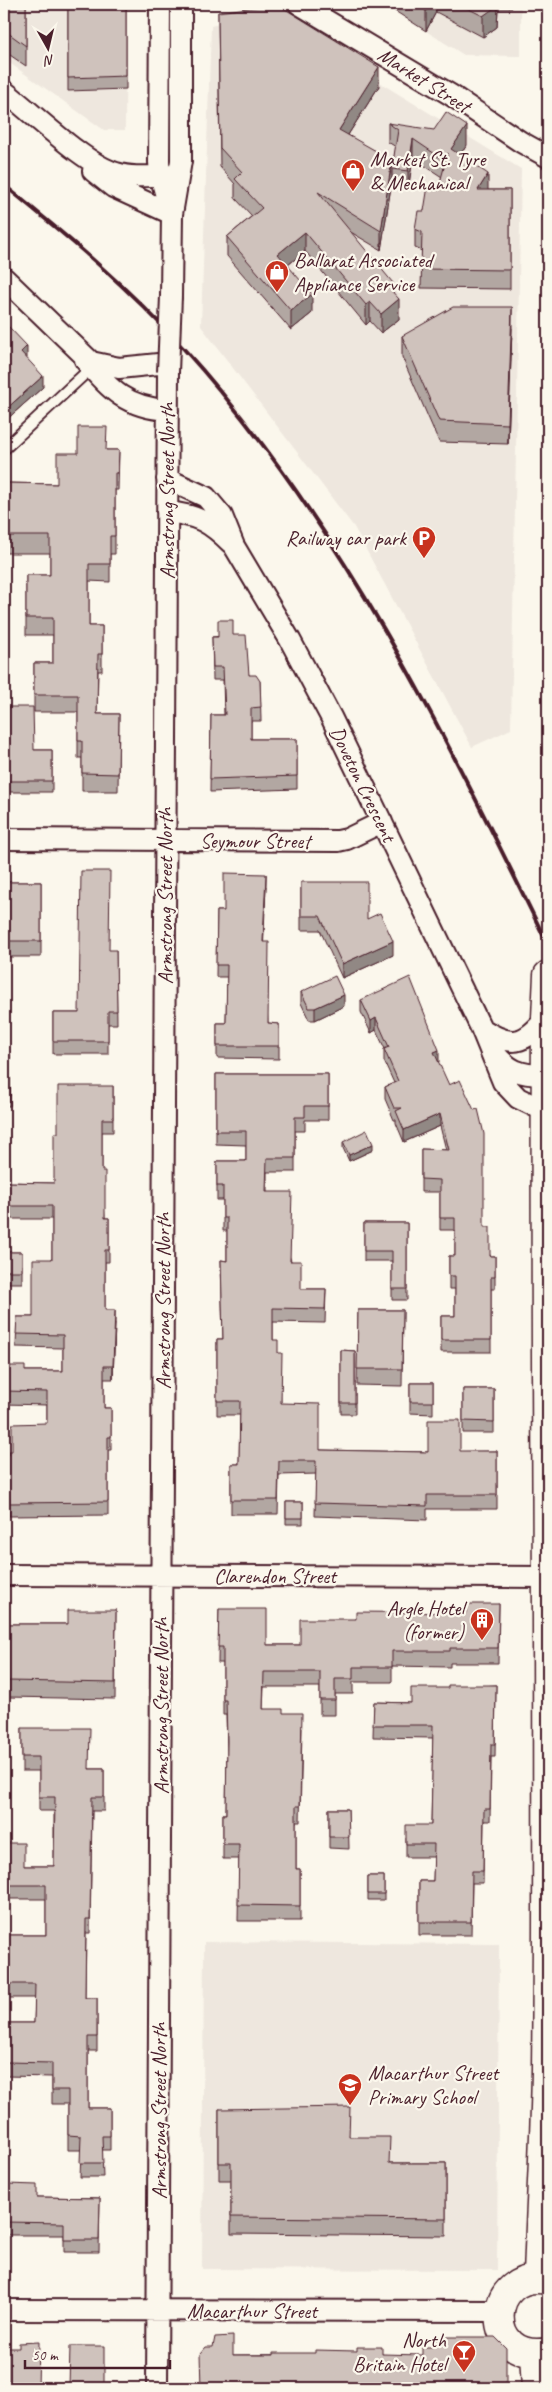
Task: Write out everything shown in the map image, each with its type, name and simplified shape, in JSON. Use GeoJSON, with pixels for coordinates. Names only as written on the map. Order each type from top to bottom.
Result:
{"type":"FeatureCollection","features":[{"type":"Feature","properties":{"kind":"main road"},"geometry":{"type":"LineString","coordinates":[[536,2388],[541,2353],[522,2351],[508,2342],[499,2321],[505,2296],[514,2286],[525,2280],[543,2279],[546,2071],[545,1075],[548,975]]}},
{"type":"Feature","properties":{"kind":"street","name":"Armstrong Street North"},"geometry":{"type":"LineString","coordinates":[[160,4],[158,115],[170,175]]}},
{"type":"Feature","properties":{"kind":"street","name":"Armstrong Street North"},"geometry":{"type":"LineString","coordinates":[[157,2388],[168,479],[166,367],[171,296],[172,214],[170,175],[181,4]]}},
{"type":"Feature","properties":{"kind":"street","name":"Market Street"},"geometry":{"type":"LineString","coordinates":[[299,4],[451,95],[521,142],[548,157]]}},
{"type":"Feature","properties":{"kind":"street"},"geometry":{"type":"LineString","coordinates":[[4,91],[80,152],[114,173],[128,176],[170,175]]}},
{"type":"Feature","properties":{"kind":"street"},"geometry":{"type":"LineString","coordinates":[[80,152],[92,170],[113,186],[172,214]]}},
{"type":"Feature","properties":{"kind":"street"},"geometry":{"type":"LineString","coordinates":[[4,278],[109,387],[135,404],[168,410]]}},
{"type":"Feature","properties":{"kind":"street"},"geometry":{"type":"LineString","coordinates":[[85,360],[109,368],[166,367]]}},
{"type":"Feature","properties":{"kind":"street","name":"Doveton Crescent"},"geometry":{"type":"LineString","coordinates":[[168,479],[211,501],[225,520],[234,546],[290,640],[382,822],[484,1035],[498,1073],[506,1087],[523,1101],[545,1111]]}},
{"type":"Feature","properties":{"kind":"street","name":"Doveton Crescent"},"geometry":{"type":"LineString","coordinates":[[167,512],[187,514],[204,520],[234,546]]}},
{"type":"Feature","properties":{"kind":"street","name":"Seymour Street"},"geometry":{"type":"LineString","coordinates":[[4,839],[338,841],[348,839],[382,822]]}},
{"type":"Feature","properties":{"kind":"street"},"geometry":{"type":"LineString","coordinates":[[484,1035],[519,1041],[533,1033],[546,1018]]}},
{"type":"Feature","properties":{"kind":"street","name":"Doveton Crescent"},"geometry":{"type":"LineString","coordinates":[[484,1035],[503,1062],[518,1073],[545,1075]]}},
{"type":"Feature","properties":{"kind":"street","name":"Clarendon Street"},"geometry":{"type":"LineString","coordinates":[[4,1575],[546,1578]]}},
{"type":"Feature","properties":{"kind":"street","name":"Macarthur Street"},"geometry":{"type":"LineString","coordinates":[[4,2310],[500,2311]]}},
{"type":"Feature","properties":{"kind":"lane"},"geometry":{"type":"LineString","coordinates":[[4,449],[85,360]]}},
{"type":"Feature","properties":{"kind":"shaded area"},"geometry":{"type":"Polygon","coordinates":[[[4,4],[126,4],[125,130],[104,130],[4,59],[4,4]]]}},
{"type":"Feature","properties":{"kind":"shaded area"},"geometry":{"type":"Polygon","coordinates":[[[383,4],[521,4],[521,56],[464,55],[383,4]]]}},
{"type":"Feature","properties":{"kind":"shaded area"},"geometry":{"type":"Polygon","coordinates":[[[266,13],[521,169],[511,729],[472,747],[354,527],[201,326],[211,26],[266,13]]]}},
{"type":"Feature","properties":{"kind":"shaded area","name":"Macarthur Street Primary School"},"geometry":{"type":"Polygon","coordinates":[[[204,1942],[499,1944],[497,2270],[202,2269],[204,1942]]]}},
{"type":"Feature","properties":{"kind":"building"},"geometry":{"type":"Polygon","coordinates":[[[4,4],[26,4],[26,46],[4,30],[4,4]]]}},
{"type":"Feature","properties":{"kind":"building"},"geometry":{"type":"Polygon","coordinates":[[[68,4],[126,4],[126,76],[68,78],[68,4]]]}},
{"type":"Feature","properties":{"kind":"building"},"geometry":{"type":"Polygon","coordinates":[[[277,4],[379,67],[339,130],[392,160],[381,231],[318,192],[393,283],[388,287],[399,299],[381,314],[370,302],[366,305],[305,232],[278,254],[312,294],[291,311],[227,237],[262,208],[235,179],[242,172],[220,148],[218,12],[277,4]]]}},
{"type":"Feature","properties":{"kind":"building"},"geometry":{"type":"Polygon","coordinates":[[[415,4],[429,4],[426,11],[415,4]]]}},
{"type":"Feature","properties":{"kind":"building"},"geometry":{"type":"Polygon","coordinates":[[[459,4],[497,4],[497,6],[483,16],[459,4]]]}},
{"type":"Feature","properties":{"kind":"building"},"geometry":{"type":"Polygon","coordinates":[[[446,112],[467,126],[451,149],[488,174],[478,190],[510,190],[510,270],[421,269],[422,232],[415,229],[418,211],[424,211],[428,186],[439,186],[448,153],[444,160],[413,139],[408,171],[392,169],[398,130],[388,123],[434,130],[446,112]]]}},
{"type":"Feature","properties":{"kind":"building"},"geometry":{"type":"Polygon","coordinates":[[[453,307],[512,307],[508,424],[439,421],[402,336],[453,307]]]}},
{"type":"Feature","properties":{"kind":"building"},"geometry":{"type":"Polygon","coordinates":[[[8,326],[27,346],[21,352],[43,376],[5,410],[4,330],[8,326]]]}},
{"type":"Feature","properties":{"kind":"building"},"geometry":{"type":"Polygon","coordinates":[[[78,427],[107,427],[106,450],[119,450],[118,473],[115,473],[115,536],[110,536],[110,564],[89,564],[89,626],[102,626],[102,654],[98,654],[97,714],[119,714],[118,774],[82,773],[82,741],[78,741],[78,695],[34,695],[34,663],[53,663],[53,618],[26,618],[26,575],[50,575],[50,536],[4,536],[4,483],[57,484],[57,453],[78,453],[78,427]]]}},
{"type":"Feature","properties":{"kind":"building"},"geometry":{"type":"Polygon","coordinates":[[[218,620],[233,620],[233,635],[246,635],[249,675],[256,675],[260,681],[261,707],[251,708],[251,739],[297,739],[297,776],[210,779],[211,715],[225,715],[223,667],[213,667],[212,637],[218,637],[218,620]]]}},
{"type":"Feature","properties":{"kind":"building"},"geometry":{"type":"Polygon","coordinates":[[[4,621],[8,621],[7,666],[4,666],[4,621]]]}},
{"type":"Feature","properties":{"kind":"building"},"geometry":{"type":"Polygon","coordinates":[[[4,707],[33,707],[34,750],[52,750],[52,781],[4,781],[4,707]]]}},
{"type":"Feature","properties":{"kind":"building"},"geometry":{"type":"Polygon","coordinates":[[[81,871],[110,871],[109,950],[116,950],[117,1011],[108,1011],[108,1041],[53,1041],[53,1013],[79,1013],[81,871]]]}},
{"type":"Feature","properties":{"kind":"building"},"geometry":{"type":"Polygon","coordinates":[[[224,873],[266,874],[263,942],[269,942],[268,1023],[279,1024],[279,1046],[217,1046],[217,1023],[226,1023],[227,965],[216,965],[217,911],[224,911],[224,873]]]}},
{"type":"Feature","properties":{"kind":"building"},"geometry":{"type":"Polygon","coordinates":[[[4,882],[41,882],[41,941],[4,941],[4,882]]]}},
{"type":"Feature","properties":{"kind":"building"},"geometry":{"type":"Polygon","coordinates":[[[301,882],[367,882],[367,919],[380,913],[393,941],[342,964],[320,916],[301,916],[301,882]]]}},
{"type":"Feature","properties":{"kind":"building"},"geometry":{"type":"Polygon","coordinates":[[[335,976],[344,995],[315,1008],[309,1008],[301,992],[335,976]]]}},
{"type":"Feature","properties":{"kind":"building"},"geometry":{"type":"Polygon","coordinates":[[[410,977],[439,1050],[434,1052],[449,1085],[460,1080],[474,1110],[478,1109],[484,1134],[484,1227],[490,1227],[490,1256],[495,1256],[495,1277],[491,1277],[491,1340],[441,1340],[441,1316],[455,1316],[455,1276],[449,1276],[449,1256],[455,1256],[455,1218],[440,1218],[440,1180],[421,1179],[421,1149],[449,1150],[440,1114],[404,1130],[396,1111],[402,1108],[394,1108],[385,1087],[398,1081],[384,1049],[389,1047],[376,1018],[371,1021],[361,1000],[410,977]]]}},
{"type":"Feature","properties":{"kind":"building"},"geometry":{"type":"Polygon","coordinates":[[[4,1054],[10,1054],[10,1096],[4,1096],[4,1054]]]}},
{"type":"Feature","properties":{"kind":"building"},"geometry":{"type":"Polygon","coordinates":[[[216,1074],[328,1074],[328,1106],[305,1106],[305,1117],[295,1117],[295,1158],[267,1158],[266,1192],[292,1192],[290,1261],[301,1261],[301,1289],[326,1289],[325,1309],[273,1308],[273,1340],[278,1340],[278,1353],[282,1353],[281,1403],[320,1404],[320,1450],[428,1452],[428,1420],[460,1420],[460,1451],[497,1451],[497,1495],[427,1495],[427,1506],[315,1503],[316,1461],[279,1461],[278,1500],[231,1500],[231,1464],[239,1464],[240,1401],[217,1401],[217,1339],[223,1339],[221,1260],[227,1261],[227,1218],[223,1218],[223,1186],[217,1186],[217,1161],[246,1161],[246,1131],[216,1131],[216,1074]]]}},
{"type":"Feature","properties":{"kind":"building"},"geometry":{"type":"Polygon","coordinates":[[[58,1086],[113,1086],[113,1119],[102,1119],[102,1171],[105,1171],[105,1218],[109,1218],[109,1250],[105,1250],[105,1310],[115,1310],[113,1366],[104,1366],[104,1408],[111,1408],[111,1437],[108,1437],[108,1502],[9,1503],[9,1498],[4,1498],[4,1455],[9,1455],[9,1451],[12,1451],[12,1424],[47,1423],[47,1392],[4,1391],[4,1366],[25,1366],[25,1371],[63,1371],[63,1335],[16,1334],[17,1317],[33,1317],[33,1259],[52,1259],[52,1206],[4,1206],[4,1182],[54,1183],[54,1133],[58,1133],[58,1086]]]}},
{"type":"Feature","properties":{"kind":"building"},"geometry":{"type":"Polygon","coordinates":[[[367,1130],[373,1144],[349,1155],[343,1142],[367,1130]]]}},
{"type":"Feature","properties":{"kind":"building"},"geometry":{"type":"Polygon","coordinates":[[[364,1223],[407,1223],[407,1289],[392,1289],[392,1251],[364,1251],[364,1223]]]}},
{"type":"Feature","properties":{"kind":"building"},"geometry":{"type":"Polygon","coordinates":[[[4,1252],[22,1252],[22,1271],[4,1271],[4,1252]]]}},
{"type":"Feature","properties":{"kind":"building"},"geometry":{"type":"Polygon","coordinates":[[[358,1310],[403,1310],[402,1369],[357,1369],[358,1310]]]}},
{"type":"Feature","properties":{"kind":"building"},"geometry":{"type":"Polygon","coordinates":[[[341,1350],[355,1351],[355,1403],[341,1403],[341,1350]]]}},
{"type":"Feature","properties":{"kind":"building"},"geometry":{"type":"Polygon","coordinates":[[[410,1383],[433,1383],[433,1402],[410,1402],[410,1383]]]}},
{"type":"Feature","properties":{"kind":"building"},"geometry":{"type":"Polygon","coordinates":[[[463,1389],[494,1389],[494,1422],[463,1421],[463,1389]]]}},
{"type":"Feature","properties":{"kind":"building"},"geometry":{"type":"Polygon","coordinates":[[[286,1502],[303,1502],[303,1518],[286,1518],[286,1502]]]}},
{"type":"Feature","properties":{"kind":"building"},"geometry":{"type":"Polygon","coordinates":[[[466,1604],[499,1604],[498,1648],[450,1648],[450,1651],[392,1651],[392,1667],[353,1667],[353,1679],[335,1679],[335,1700],[320,1700],[320,1672],[264,1672],[263,1709],[283,1709],[283,1713],[302,1713],[300,1806],[296,1806],[296,1869],[300,1869],[300,1906],[238,1905],[239,1844],[223,1844],[223,1814],[226,1814],[227,1741],[226,1700],[223,1700],[223,1647],[218,1647],[219,1609],[267,1609],[267,1645],[300,1645],[300,1619],[356,1619],[356,1612],[466,1613],[466,1604]]]}},
{"type":"Feature","properties":{"kind":"building"},"geometry":{"type":"Polygon","coordinates":[[[68,1610],[116,1610],[115,1683],[8,1681],[8,1624],[68,1624],[68,1610]]]}},
{"type":"Feature","properties":{"kind":"building"},"geometry":{"type":"Polygon","coordinates":[[[448,1685],[496,1685],[495,1744],[491,1744],[490,1809],[484,1809],[483,1871],[472,1871],[471,1922],[419,1922],[419,1881],[433,1881],[434,1844],[406,1844],[406,1825],[431,1825],[433,1725],[373,1725],[374,1702],[411,1703],[411,1688],[448,1688],[448,1685]]]}},
{"type":"Feature","properties":{"kind":"building"},"geometry":{"type":"Polygon","coordinates":[[[22,1728],[90,1728],[89,1769],[104,1769],[104,1797],[92,1797],[90,1919],[86,1919],[85,1998],[97,1998],[97,2037],[88,2037],[88,2108],[110,2108],[110,2136],[102,2136],[103,2163],[80,2163],[81,2136],[68,2135],[68,2090],[52,2090],[52,2063],[6,2062],[6,2067],[4,2067],[4,2023],[34,2023],[35,1984],[6,1984],[4,1935],[46,1935],[46,1885],[4,1885],[5,1843],[24,1843],[24,1866],[54,1866],[55,1797],[39,1797],[39,1757],[22,1757],[22,1728]]]}},
{"type":"Feature","properties":{"kind":"building"},"geometry":{"type":"Polygon","coordinates":[[[329,1809],[348,1809],[349,1837],[329,1837],[329,1809]]]}},
{"type":"Feature","properties":{"kind":"building"},"geometry":{"type":"Polygon","coordinates":[[[368,1876],[384,1876],[384,1894],[368,1894],[368,1876]]]}},
{"type":"Feature","properties":{"kind":"building"},"geometry":{"type":"Polygon","coordinates":[[[350,2107],[349,2137],[390,2137],[389,2163],[446,2163],[446,2219],[231,2217],[231,2163],[219,2163],[219,2109],[350,2107]]]}},
{"type":"Feature","properties":{"kind":"building"},"geometry":{"type":"Polygon","coordinates":[[[4,2143],[8,2143],[7,2184],[37,2185],[37,2197],[100,2198],[99,2240],[64,2240],[64,2223],[4,2222],[4,2143]]]}},
{"type":"Feature","properties":{"kind":"building"},"geometry":{"type":"Polygon","coordinates":[[[233,2336],[233,2355],[315,2353],[315,2350],[357,2351],[357,2347],[382,2347],[382,2354],[422,2355],[422,2347],[436,2347],[436,2337],[495,2337],[506,2348],[506,2388],[357,2388],[315,2386],[315,2388],[201,2388],[200,2354],[206,2347],[213,2347],[215,2337],[233,2336]]]}},
{"type":"Feature","properties":{"kind":"building"},"geometry":{"type":"Polygon","coordinates":[[[39,2342],[38,2388],[4,2388],[4,2348],[19,2348],[19,2343],[39,2342]]]}},
{"type":"Feature","properties":{"kind":"building"},"geometry":{"type":"Polygon","coordinates":[[[70,2346],[104,2346],[104,2388],[69,2388],[70,2346]]]}},
{"type":"Feature","properties":{"kind":"railway"},"geometry":{"type":"LineString","coordinates":[[4,185],[97,263],[141,304],[183,348],[240,415],[292,485],[341,558],[429,710],[548,945]]}},
{"type":"Feature","properties":{"kind":"place","name":"Market St. Tyre & Mechanical"},"geometry":{"type":"Point","coordinates":[353,192]}},
{"type":"Feature","properties":{"kind":"place","name":"Ballarat Associated Appliance Service"},"geometry":{"type":"Point","coordinates":[277,293]}},
{"type":"Feature","properties":{"kind":"place","name":"Railway car park"},"geometry":{"type":"Point","coordinates":[424,559]}},
{"type":"Feature","properties":{"kind":"place","name":"Argle Hotel (former)"},"geometry":{"type":"Point","coordinates":[482,1641]}},
{"type":"Feature","properties":{"kind":"place","name":"Macarthur Street Primary School"},"geometry":{"type":"Point","coordinates":[350,2106]}},
{"type":"Feature","properties":{"kind":"place","name":"North Britain Hotel"},"geometry":{"type":"Point","coordinates":[464,2373]}}]}
